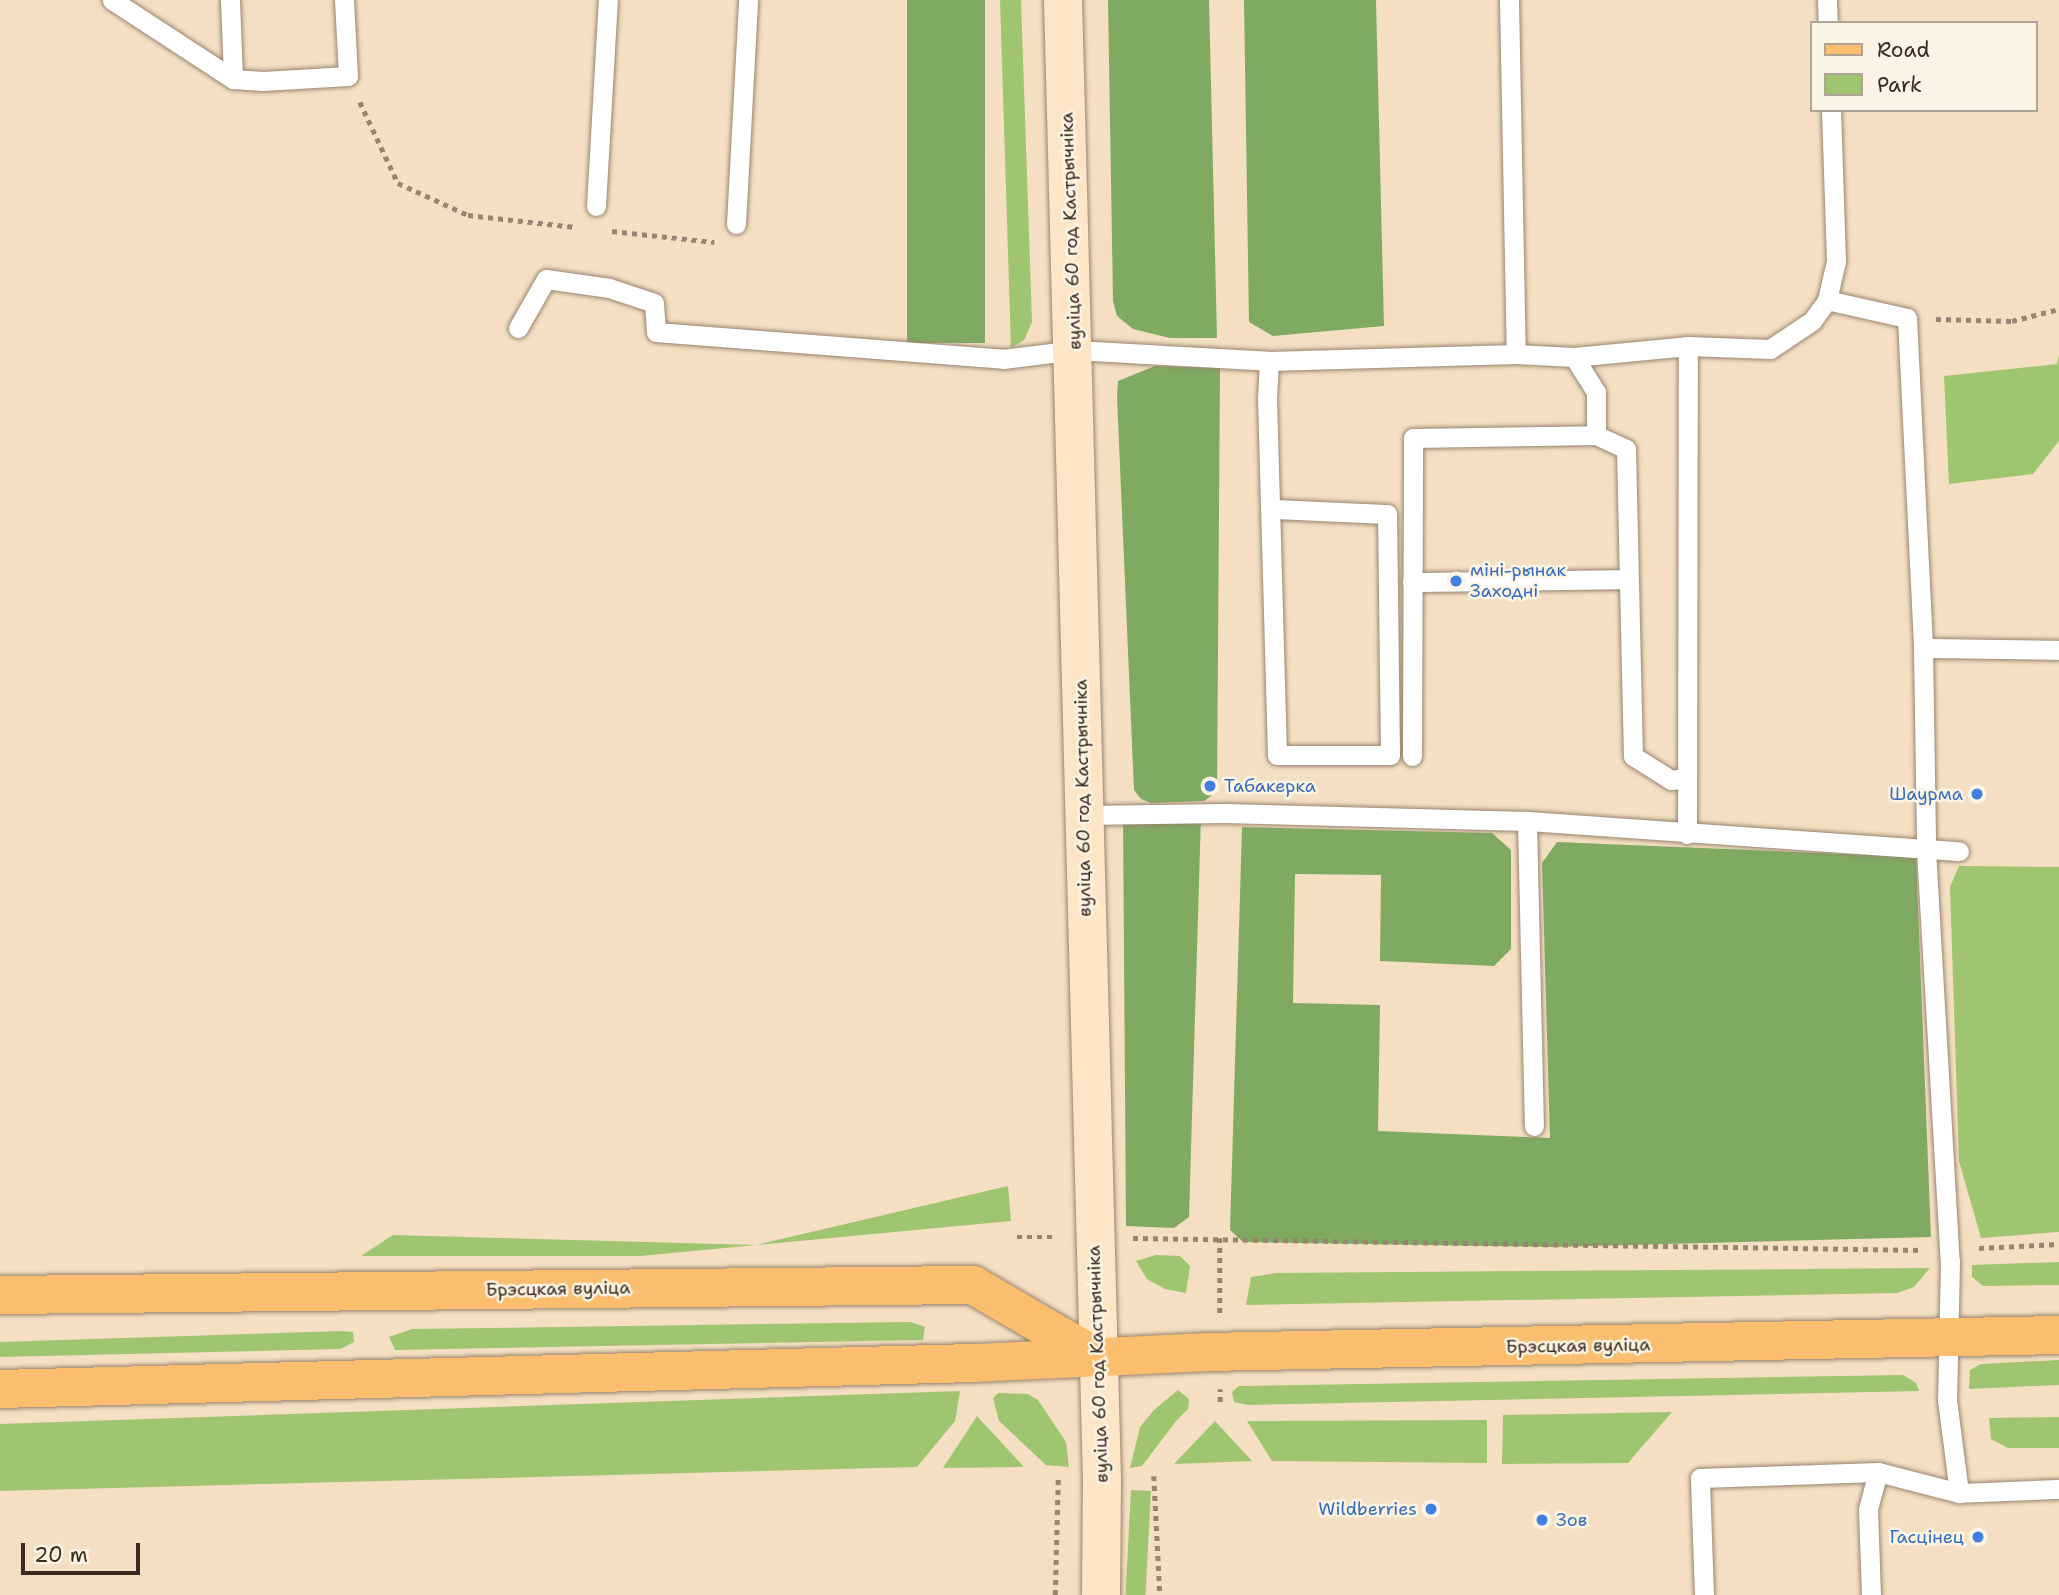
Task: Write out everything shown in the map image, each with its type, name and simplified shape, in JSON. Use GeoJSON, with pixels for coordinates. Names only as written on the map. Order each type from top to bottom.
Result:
{"type":"FeatureCollection","features":[{"type":"Feature","properties":{"kind":"main road","name":"Брэсцкая вуліца"},"geometry":{"type":"LineString","coordinates":[[0,1295],[973,1285],[1096,1357]]}},
{"type":"Feature","properties":{"kind":"main road","name":"Брэсцкая вуліца"},"geometry":{"type":"LineString","coordinates":[[0,1389],[1234,1352],[2059,1335]]}},
{"type":"Feature","properties":{"kind":"street","name":"вуліца 60 год Кастрычніка"},"geometry":{"type":"LineString","coordinates":[[1063,0],[1074,351],[1096,1357],[1102,1482],[1101,1595]]}},
{"type":"Feature","properties":{"kind":"lane"},"geometry":{"type":"LineString","coordinates":[[112,0],[233,79],[263,81],[348,76],[344,0]]}},
{"type":"Feature","properties":{"kind":"lane"},"geometry":{"type":"LineString","coordinates":[[229,0],[233,79]]}},
{"type":"Feature","properties":{"kind":"lane"},"geometry":{"type":"LineString","coordinates":[[596,206],[608,0]]}},
{"type":"Feature","properties":{"kind":"lane"},"geometry":{"type":"LineString","coordinates":[[736,224],[748,0]]}},
{"type":"Feature","properties":{"kind":"lane"},"geometry":{"type":"LineString","coordinates":[[1509,0],[1516,354]]}},
{"type":"Feature","properties":{"kind":"lane"},"geometry":{"type":"LineString","coordinates":[[1827,0],[1828,21]]}},
{"type":"Feature","properties":{"kind":"lane"},"geometry":{"type":"LineString","coordinates":[[517,328],[546,279],[609,288],[654,303],[656,332],[1003,359],[1074,351],[1269,361],[1516,354],[1574,357],[1688,346],[1770,349],[1812,321],[1827,300],[1836,261],[1831,112]]}},
{"type":"Feature","properties":{"kind":"lane"},"geometry":{"type":"LineString","coordinates":[[1827,300],[1907,318],[1923,648],[1926,850],[1949,1250],[1947,1400],[1959,1493]]}},
{"type":"Feature","properties":{"kind":"lane"},"geometry":{"type":"LineString","coordinates":[[1687,834],[1688,346]]}},
{"type":"Feature","properties":{"kind":"lane"},"geometry":{"type":"LineString","coordinates":[[1574,357],[1596,392],[1596,435]]}},
{"type":"Feature","properties":{"kind":"lane"},"geometry":{"type":"LineString","coordinates":[[1269,361],[1267,397],[1273,509],[1277,755],[1390,755],[1387,514],[1273,509]]}},
{"type":"Feature","properties":{"kind":"lane"},"geometry":{"type":"LineString","coordinates":[[1412,755],[1413,438],[1596,435],[1626,449],[1626,579],[1633,756],[1671,780],[1687,778]]}},
{"type":"Feature","properties":{"kind":"lane"},"geometry":{"type":"LineString","coordinates":[[1412,582],[1626,579]]}},
{"type":"Feature","properties":{"kind":"lane"},"geometry":{"type":"LineString","coordinates":[[1923,648],[2059,650]]}},
{"type":"Feature","properties":{"kind":"lane"},"geometry":{"type":"LineString","coordinates":[[1083,815],[1225,813],[1527,821],[1959,851]]}},
{"type":"Feature","properties":{"kind":"lane"},"geometry":{"type":"LineString","coordinates":[[1527,821],[1534,1126]]}},
{"type":"Feature","properties":{"kind":"lane"},"geometry":{"type":"LineString","coordinates":[[1871,1595],[1868,1509],[1878,1472]]}},
{"type":"Feature","properties":{"kind":"lane"},"geometry":{"type":"LineString","coordinates":[[1704,1595],[1700,1478],[1878,1472],[1959,1493],[2059,1489]]}},
{"type":"Feature","properties":{"kind":"path"},"geometry":{"type":"LineString","coordinates":[[348,76],[398,183],[468,215],[587,228]]}},
{"type":"Feature","properties":{"kind":"path"},"geometry":{"type":"LineString","coordinates":[[601,230],[724,243],[736,224]]}},
{"type":"Feature","properties":{"kind":"path"},"geometry":{"type":"LineString","coordinates":[[1907,318],[2012,321],[2059,309]]}},
{"type":"Feature","properties":{"kind":"path"},"geometry":{"type":"LineString","coordinates":[[1209,1238],[1949,1250],[2059,1244]]}},
{"type":"Feature","properties":{"kind":"path"},"geometry":{"type":"LineString","coordinates":[[1154,1476],[1160,1595]]}},
{"type":"Feature","properties":{"kind":"path"},"geometry":{"type":"LineString","coordinates":[[1055,1595],[1058,1478]]}},
{"type":"Feature","properties":{"kind":"green space"},"geometry":{"type":"Polygon","coordinates":[[[907,0],[985,0],[985,343],[907,343],[907,0]]]}},
{"type":"Feature","properties":{"kind":"green space"},"geometry":{"type":"Polygon","coordinates":[[[1000,0],[1021,0],[1032,322],[1024,340],[1011,348],[1000,0]]]}},
{"type":"Feature","properties":{"kind":"green space"},"geometry":{"type":"Polygon","coordinates":[[[1108,0],[1209,0],[1217,338],[1170,338],[1133,329],[1117,316],[1113,301],[1108,0]]]}},
{"type":"Feature","properties":{"kind":"green space"},"geometry":{"type":"Polygon","coordinates":[[[1244,0],[1376,0],[1384,326],[1273,336],[1249,322],[1244,0]]]}},
{"type":"Feature","properties":{"kind":"green space"},"geometry":{"type":"Polygon","coordinates":[[[2059,356],[2059,441],[2033,474],[1949,484],[1944,376],[2057,364],[2059,356]]]}},
{"type":"Feature","properties":{"kind":"green space"},"geometry":{"type":"Polygon","coordinates":[[[1155,366],[1220,368],[1217,792],[1204,801],[1151,803],[1141,799],[1134,790],[1117,397],[1118,381],[1155,366]]]}},
{"type":"Feature","properties":{"kind":"green space"},"geometry":{"type":"Polygon","coordinates":[[[1123,816],[1201,816],[1189,1217],[1174,1228],[1126,1226],[1123,816]]]}},
{"type":"Feature","properties":{"kind":"green space"},"geometry":{"type":"Polygon","coordinates":[[[1242,827],[1492,833],[1511,850],[1511,949],[1494,966],[1380,961],[1381,875],[1295,874],[1293,1003],[1380,1005],[1378,1131],[1550,1138],[1542,863],[1557,842],[1916,857],[1931,1237],[1554,1247],[1243,1242],[1230,1230],[1242,827]]]}},
{"type":"Feature","properties":{"kind":"green space"},"geometry":{"type":"Polygon","coordinates":[[[1959,866],[2059,867],[2059,1232],[1981,1238],[1959,1161],[1950,887],[1959,866]]]}},
{"type":"Feature","properties":{"kind":"green space"},"geometry":{"type":"Polygon","coordinates":[[[1008,1186],[1011,1221],[640,1256],[361,1256],[393,1235],[756,1245],[1008,1186]]]}},
{"type":"Feature","properties":{"kind":"green space"},"geometry":{"type":"Polygon","coordinates":[[[1156,1255],[1180,1256],[1190,1266],[1186,1293],[1165,1289],[1147,1279],[1136,1261],[1156,1255]]]}},
{"type":"Feature","properties":{"kind":"green space"},"geometry":{"type":"Polygon","coordinates":[[[2059,1262],[2059,1285],[1983,1286],[1972,1277],[1972,1265],[2059,1262]]]}},
{"type":"Feature","properties":{"kind":"green space"},"geometry":{"type":"Polygon","coordinates":[[[1930,1268],[1914,1287],[1897,1293],[1246,1305],[1251,1277],[1276,1273],[1930,1268]]]}},
{"type":"Feature","properties":{"kind":"green space"},"geometry":{"type":"Polygon","coordinates":[[[911,1322],[925,1327],[923,1340],[395,1350],[389,1337],[412,1329],[911,1322]]]}},
{"type":"Feature","properties":{"kind":"green space"},"geometry":{"type":"Polygon","coordinates":[[[353,1332],[354,1342],[340,1349],[0,1357],[0,1342],[353,1332]]]}},
{"type":"Feature","properties":{"kind":"green space"},"geometry":{"type":"Polygon","coordinates":[[[2059,1360],[2059,1385],[1969,1389],[1970,1370],[1981,1364],[2059,1360]]]}},
{"type":"Feature","properties":{"kind":"green space"},"geometry":{"type":"Polygon","coordinates":[[[1903,1375],[1916,1383],[1919,1391],[1248,1405],[1234,1402],[1232,1392],[1239,1386],[1903,1375]]]}},
{"type":"Feature","properties":{"kind":"green space"},"geometry":{"type":"Polygon","coordinates":[[[1178,1390],[1189,1399],[1188,1409],[1142,1466],[1130,1468],[1140,1427],[1154,1410],[1178,1390]]]}},
{"type":"Feature","properties":{"kind":"green space"},"geometry":{"type":"Polygon","coordinates":[[[960,1391],[955,1421],[917,1467],[0,1491],[0,1424],[960,1391]]]}},
{"type":"Feature","properties":{"kind":"green space"},"geometry":{"type":"Polygon","coordinates":[[[998,1393],[1028,1394],[1038,1400],[1066,1442],[1069,1467],[1046,1465],[999,1421],[993,1398],[998,1393]]]}},
{"type":"Feature","properties":{"kind":"green space"},"geometry":{"type":"Polygon","coordinates":[[[1672,1412],[1628,1463],[1502,1464],[1503,1415],[1672,1412]]]}},
{"type":"Feature","properties":{"kind":"green space"},"geometry":{"type":"Polygon","coordinates":[[[977,1416],[1024,1467],[943,1468],[977,1416]]]}},
{"type":"Feature","properties":{"kind":"green space"},"geometry":{"type":"Polygon","coordinates":[[[2059,1417],[2059,1448],[2008,1448],[1991,1439],[1989,1418],[2059,1417]]]}},
{"type":"Feature","properties":{"kind":"green space"},"geometry":{"type":"Polygon","coordinates":[[[1487,1420],[1487,1463],[1272,1461],[1247,1421],[1487,1420]]]}},
{"type":"Feature","properties":{"kind":"green space"},"geometry":{"type":"Polygon","coordinates":[[[1215,1421],[1252,1461],[1174,1464],[1215,1421]]]}},
{"type":"Feature","properties":{"kind":"green space"},"geometry":{"type":"Polygon","coordinates":[[[1131,1490],[1151,1491],[1146,1595],[1126,1595],[1131,1490]]]}},
{"type":"Feature","properties":{"kind":"place","name":"міні-рынак Заходні"},"geometry":{"type":"Point","coordinates":[1456,581]}},
{"type":"Feature","properties":{"kind":"place","name":"Табакерка"},"geometry":{"type":"Point","coordinates":[1210,786]}},
{"type":"Feature","properties":{"kind":"place","name":"Шаурма"},"geometry":{"type":"Point","coordinates":[1977,794]}},
{"type":"Feature","properties":{"kind":"place","name":"Wildberries"},"geometry":{"type":"Point","coordinates":[1431,1509]}},
{"type":"Feature","properties":{"kind":"place","name":"Зов"},"geometry":{"type":"Point","coordinates":[1542,1520]}},
{"type":"Feature","properties":{"kind":"place","name":"Гасцінец"},"geometry":{"type":"Point","coordinates":[1978,1537]}}]}
